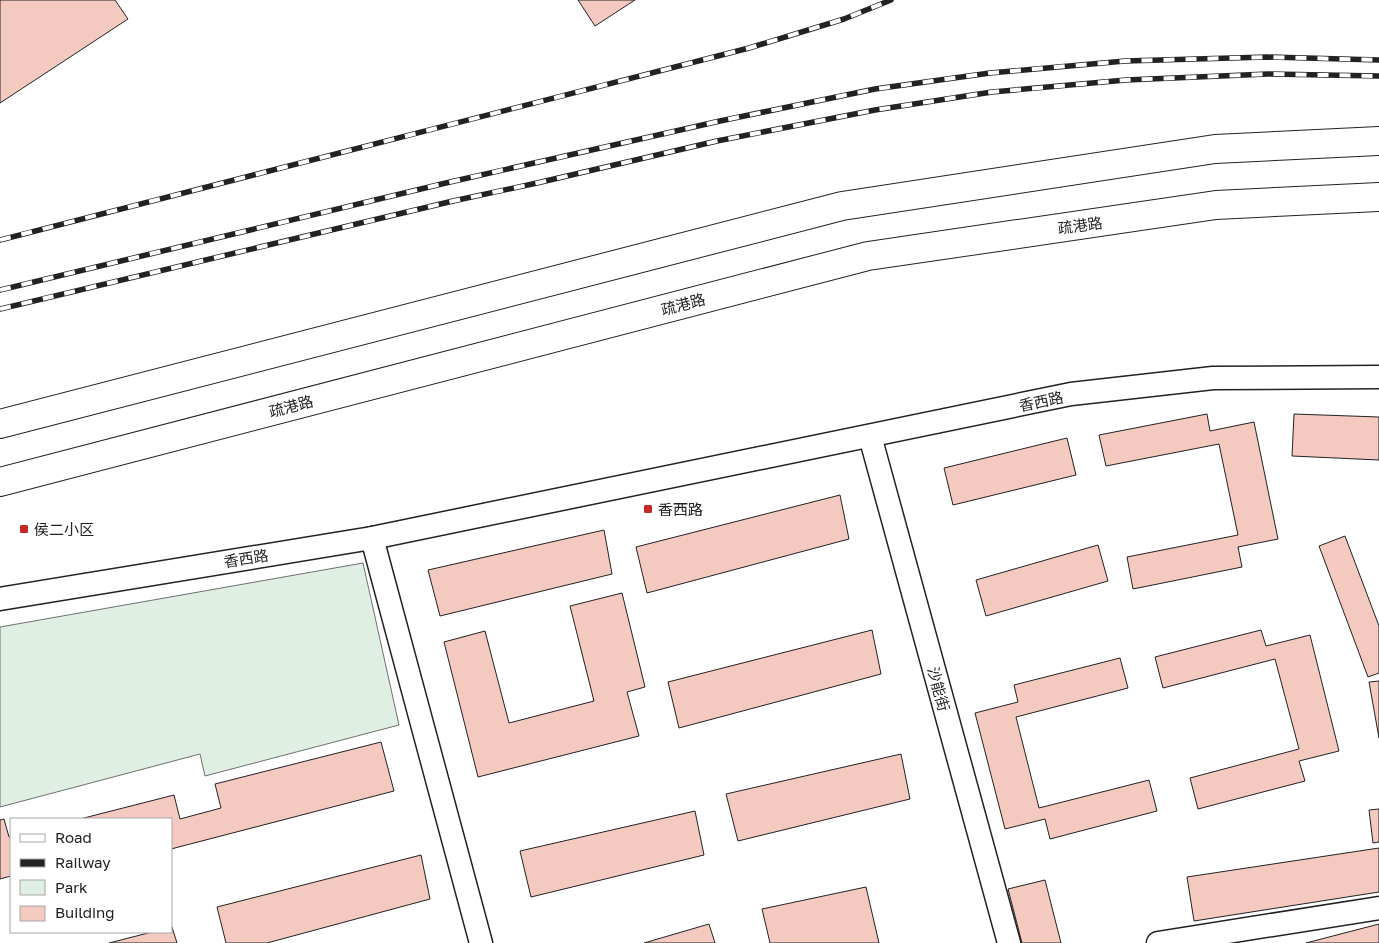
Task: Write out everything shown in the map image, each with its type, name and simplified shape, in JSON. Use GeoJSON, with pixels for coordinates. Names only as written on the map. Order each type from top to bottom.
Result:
{"type":"FeatureCollection","features":[{"type":"Feature","properties":{"kind":"highway"},"geometry":{"type":"LineString","coordinates":[[0,424],[842,206],[1215,149],[1379,141]]}},
{"type":"Feature","properties":{"kind":"highway","name":"疏港路"},"geometry":{"type":"LineString","coordinates":[[0,482],[868,256],[1216,205],[1379,197]]}},
{"type":"Feature","properties":{"kind":"street","name":"香西路"},"geometry":{"type":"LineString","coordinates":[[0,599],[372,538],[1081,393],[1213,378],[1379,377]]}},
{"type":"Feature","properties":{"kind":"street","name":"沙能街"},"geometry":{"type":"LineString","coordinates":[[870,436],[1009,943]]}},
{"type":"Feature","properties":{"kind":"street"},"geometry":{"type":"LineString","coordinates":[[372,538],[481,943]]}},
{"type":"Feature","properties":{"kind":"street"},"geometry":{"type":"LineString","coordinates":[[1158,943],[1379,908]]}},
{"type":"Feature","properties":{"kind":"green space"},"geometry":{"type":"Polygon","coordinates":[[[363,563],[399,725],[205,776],[200,754],[0,807],[0,627],[363,563]]]}},
{"type":"Feature","properties":{"kind":"building"},"geometry":{"type":"Polygon","coordinates":[[[0,0],[115,0],[128,19],[0,103],[0,0]]]}},
{"type":"Feature","properties":{"kind":"building"},"geometry":{"type":"Polygon","coordinates":[[[578,0],[635,0],[595,26],[578,0]]]}},
{"type":"Feature","properties":{"kind":"building"},"geometry":{"type":"Polygon","coordinates":[[[1207,414],[1210,431],[1254,422],[1278,539],[1238,547],[1242,567],[1133,589],[1127,557],[1238,535],[1219,444],[1106,466],[1099,435],[1207,414]]]}},
{"type":"Feature","properties":{"kind":"building"},"geometry":{"type":"Polygon","coordinates":[[[1294,414],[1379,417],[1379,460],[1292,456],[1294,414]]]}},
{"type":"Feature","properties":{"kind":"building"},"geometry":{"type":"Polygon","coordinates":[[[1067,438],[1076,475],[953,505],[944,468],[1067,438]]]}},
{"type":"Feature","properties":{"kind":"building"},"geometry":{"type":"Polygon","coordinates":[[[840,495],[849,539],[647,593],[636,547],[840,495]]]}},
{"type":"Feature","properties":{"kind":"building"},"geometry":{"type":"Polygon","coordinates":[[[604,530],[612,574],[440,616],[428,570],[604,530]]]}},
{"type":"Feature","properties":{"kind":"building"},"geometry":{"type":"Polygon","coordinates":[[[1345,536],[1379,626],[1379,673],[1368,677],[1319,546],[1345,536]]]}},
{"type":"Feature","properties":{"kind":"building"},"geometry":{"type":"Polygon","coordinates":[[[1098,545],[1108,581],[986,616],[976,580],[1098,545]]]}},
{"type":"Feature","properties":{"kind":"building"},"geometry":{"type":"Polygon","coordinates":[[[622,593],[645,687],[627,692],[639,736],[478,777],[444,642],[485,631],[509,723],[594,701],[570,606],[622,593]]]}},
{"type":"Feature","properties":{"kind":"building"},"geometry":{"type":"Polygon","coordinates":[[[872,630],[881,674],[679,728],[668,682],[872,630]]]}},
{"type":"Feature","properties":{"kind":"building"},"geometry":{"type":"Polygon","coordinates":[[[1261,630],[1266,646],[1310,635],[1339,751],[1299,761],[1305,781],[1198,809],[1190,778],[1299,749],[1275,659],[1163,688],[1155,657],[1261,630]]]}},
{"type":"Feature","properties":{"kind":"building"},"geometry":{"type":"Polygon","coordinates":[[[1120,658],[1128,688],[1016,717],[1039,808],[1149,780],[1157,811],[1050,839],[1045,819],[1005,829],[975,713],[1018,702],[1014,685],[1120,658]]]}},
{"type":"Feature","properties":{"kind":"building"},"geometry":{"type":"Polygon","coordinates":[[[1379,681],[1379,738],[1369,682],[1379,681]]]}},
{"type":"Feature","properties":{"kind":"building"},"geometry":{"type":"Polygon","coordinates":[[[381,742],[394,791],[172,849],[172,818],[84,818],[174,795],[180,819],[221,808],[215,784],[381,742]]]}},
{"type":"Feature","properties":{"kind":"building"},"geometry":{"type":"Polygon","coordinates":[[[901,754],[910,799],[738,841],[726,794],[901,754]]]}},
{"type":"Feature","properties":{"kind":"building"},"geometry":{"type":"Polygon","coordinates":[[[1379,809],[1379,842],[1373,843],[1369,810],[1379,809]]]}},
{"type":"Feature","properties":{"kind":"building"},"geometry":{"type":"Polygon","coordinates":[[[695,811],[704,855],[531,897],[520,851],[695,811]]]}},
{"type":"Feature","properties":{"kind":"building"},"geometry":{"type":"Polygon","coordinates":[[[4,819],[10,837],[10,876],[0,879],[0,820],[4,819]]]}},
{"type":"Feature","properties":{"kind":"building"},"geometry":{"type":"Polygon","coordinates":[[[1379,848],[1379,892],[1194,921],[1187,877],[1379,848]]]}},
{"type":"Feature","properties":{"kind":"building"},"geometry":{"type":"Polygon","coordinates":[[[421,855],[430,899],[267,943],[226,943],[217,907],[421,855]]]}},
{"type":"Feature","properties":{"kind":"building"},"geometry":{"type":"Polygon","coordinates":[[[1045,880],[1061,943],[1022,943],[1008,889],[1045,880]]]}},
{"type":"Feature","properties":{"kind":"building"},"geometry":{"type":"Polygon","coordinates":[[[866,887],[879,943],[770,943],[762,909],[866,887]]]}},
{"type":"Feature","properties":{"kind":"building"},"geometry":{"type":"Polygon","coordinates":[[[709,924],[715,943],[644,943],[709,924]]]}},
{"type":"Feature","properties":{"kind":"building"},"geometry":{"type":"Polygon","coordinates":[[[1379,924],[1379,943],[1306,943],[1379,924]]]}},
{"type":"Feature","properties":{"kind":"building"},"geometry":{"type":"Polygon","coordinates":[[[172,927],[177,943],[109,943],[148,933],[172,933],[172,927]]]}},
{"type":"Feature","properties":{"kind":"railway"},"geometry":{"type":"LineString","coordinates":[[0,240],[749,48],[844,19],[891,0]]}},
{"type":"Feature","properties":{"kind":"railway"},"geometry":{"type":"LineString","coordinates":[[0,290],[450,182],[720,121],[875,89],[990,73],[1125,61],[1267,57],[1379,60]]}},
{"type":"Feature","properties":{"kind":"railway"},"geometry":{"type":"LineString","coordinates":[[0,309],[453,201],[717,141],[875,110],[992,92],[1126,80],[1268,74],[1379,76]]}},
{"type":"Feature","properties":{"kind":"place","name":"香西路"},"geometry":{"type":"Point","coordinates":[648,509]}},
{"type":"Feature","properties":{"kind":"place","name":"侯二小区"},"geometry":{"type":"Point","coordinates":[24,529]}}]}
